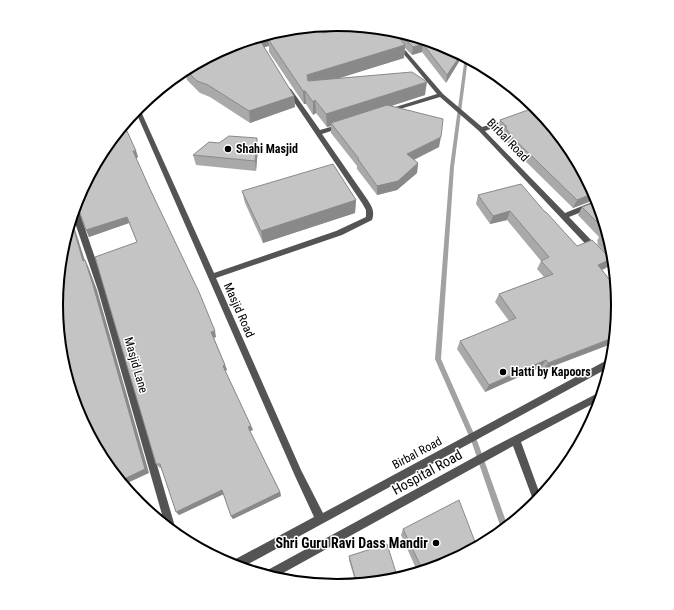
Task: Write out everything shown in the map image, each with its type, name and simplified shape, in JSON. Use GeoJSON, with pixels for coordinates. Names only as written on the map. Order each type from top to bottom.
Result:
{"type":"FeatureCollection","features":[{"type":"Feature","properties":{"kind":"street"},"geometry":{"type":"LineString","coordinates":[[324,33],[331,31]]}},
{"type":"Feature","properties":{"kind":"street","name":"Birbal Road"},"geometry":{"type":"LineString","coordinates":[[390,36],[441,95],[481,130],[608,264]]}},
{"type":"Feature","properties":{"kind":"street"},"geometry":{"type":"LineString","coordinates":[[211,277],[339,233],[369,218],[370,210],[365,201],[285,83]]}},
{"type":"Feature","properties":{"kind":"street"},"geometry":{"type":"LineString","coordinates":[[378,114],[441,95]]}},
{"type":"Feature","properties":{"kind":"street"},"geometry":{"type":"LineString","coordinates":[[481,130],[532,112]]}},
{"type":"Feature","properties":{"kind":"street","name":"Masjid Road"},"geometry":{"type":"LineString","coordinates":[[140,114],[298,473],[321,520]]}},
{"type":"Feature","properties":{"kind":"street"},"geometry":{"type":"LineString","coordinates":[[527,114],[533,120]]}},
{"type":"Feature","properties":{"kind":"street"},"geometry":{"type":"LineString","coordinates":[[319,133],[348,124]]}},
{"type":"Feature","properties":{"kind":"street"},"geometry":{"type":"LineString","coordinates":[[564,216],[592,205]]}},
{"type":"Feature","properties":{"kind":"street","name":"Masjid Lane"},"geometry":{"type":"LineString","coordinates":[[78,218],[102,290],[167,520]]}},
{"type":"Feature","properties":{"kind":"street","name":"Birbal Road"},"geometry":{"type":"LineString","coordinates":[[242,562],[604,366]]}},
{"type":"Feature","properties":{"kind":"street","name":"Hospital Road"},"geometry":{"type":"LineString","coordinates":[[275,572],[496,450],[594,399]]}},
{"type":"Feature","properties":{"kind":"street"},"geometry":{"type":"LineString","coordinates":[[516,440],[536,494]]}},
{"type":"Feature","properties":{"kind":"building"},"geometry":{"type":"Polygon","coordinates":[[[337,31],[373,33],[399,38],[405,45],[307,75],[308,81],[412,72],[427,82],[326,114],[315,100],[313,102],[305,91],[303,91],[268,39],[301,33],[323,33],[337,31]]]}},
{"type":"Feature","properties":{"kind":"building"},"geometry":{"type":"Polygon","coordinates":[[[405,39],[421,45],[413,47],[405,39]]]}},
{"type":"Feature","properties":{"kind":"building"},"geometry":{"type":"Polygon","coordinates":[[[261,42],[294,96],[249,111],[208,85],[197,81],[190,74],[216,59],[261,42]]]}},
{"type":"Feature","properties":{"kind":"building"},"geometry":{"type":"Polygon","coordinates":[[[424,46],[458,59],[447,75],[424,46]]]}},
{"type":"Feature","properties":{"kind":"building"},"geometry":{"type":"Polygon","coordinates":[[[387,105],[443,119],[441,137],[407,154],[418,163],[398,181],[377,186],[359,159],[331,123],[387,105]]]}},
{"type":"Feature","properties":{"kind":"building"},"geometry":{"type":"Polygon","coordinates":[[[528,110],[544,125],[565,153],[588,195],[577,200],[512,137],[505,127],[507,127],[500,120],[528,110]]]}},
{"type":"Feature","properties":{"kind":"building"},"geometry":{"type":"Polygon","coordinates":[[[127,131],[136,151],[133,151],[199,292],[215,331],[211,332],[225,365],[223,366],[251,426],[248,427],[280,492],[231,516],[222,490],[176,512],[160,464],[156,464],[95,257],[137,242],[127,217],[86,230],[80,212],[84,200],[91,184],[109,153],[127,131]]]}},
{"type":"Feature","properties":{"kind":"building"},"geometry":{"type":"Polygon","coordinates":[[[229,136],[257,138],[255,161],[193,155],[209,142],[219,143],[229,136]]]}},
{"type":"Feature","properties":{"kind":"building"},"geometry":{"type":"Polygon","coordinates":[[[333,164],[356,200],[261,231],[242,191],[333,164]]]}},
{"type":"Feature","properties":{"kind":"building"},"geometry":{"type":"Polygon","coordinates":[[[521,184],[577,246],[592,240],[606,254],[608,261],[598,265],[610,280],[611,305],[609,339],[548,363],[546,360],[489,385],[460,341],[516,318],[499,294],[553,274],[541,261],[549,257],[510,211],[493,216],[478,195],[521,184]]]}},
{"type":"Feature","properties":{"kind":"building"},"geometry":{"type":"Polygon","coordinates":[[[591,204],[598,223],[582,207],[591,204]]]}},
{"type":"Feature","properties":{"kind":"building"},"geometry":{"type":"Polygon","coordinates":[[[74,229],[83,261],[85,260],[93,285],[145,469],[125,479],[120,472],[109,457],[91,426],[72,376],[65,341],[63,305],[65,269],[74,229]]]}},
{"type":"Feature","properties":{"kind":"building","name":"Shri Guru Ravi Dass Mandir"},"geometry":{"type":"Polygon","coordinates":[[[459,500],[475,541],[458,551],[420,566],[403,529],[459,500]]]}},
{"type":"Feature","properties":{"kind":"building"},"geometry":{"type":"Polygon","coordinates":[[[387,544],[396,573],[373,577],[355,578],[349,556],[387,544]]]}},
{"type":"Feature","properties":{"kind":"waterway"},"geometry":{"type":"LineString","coordinates":[[465,63],[452,167],[438,359],[475,443],[503,523]]}},
{"type":"Feature","properties":{"kind":"place","name":"Shahi Masjid"},"geometry":{"type":"Point","coordinates":[228,149]}},
{"type":"Feature","properties":{"kind":"place","name":"Hatti by Kapoors"},"geometry":{"type":"Point","coordinates":[503,372]}},
{"type":"Feature","properties":{"kind":"place","name":"Shri Guru Ravi Dass Mandir"},"geometry":{"type":"Point","coordinates":[436,543]}}]}
